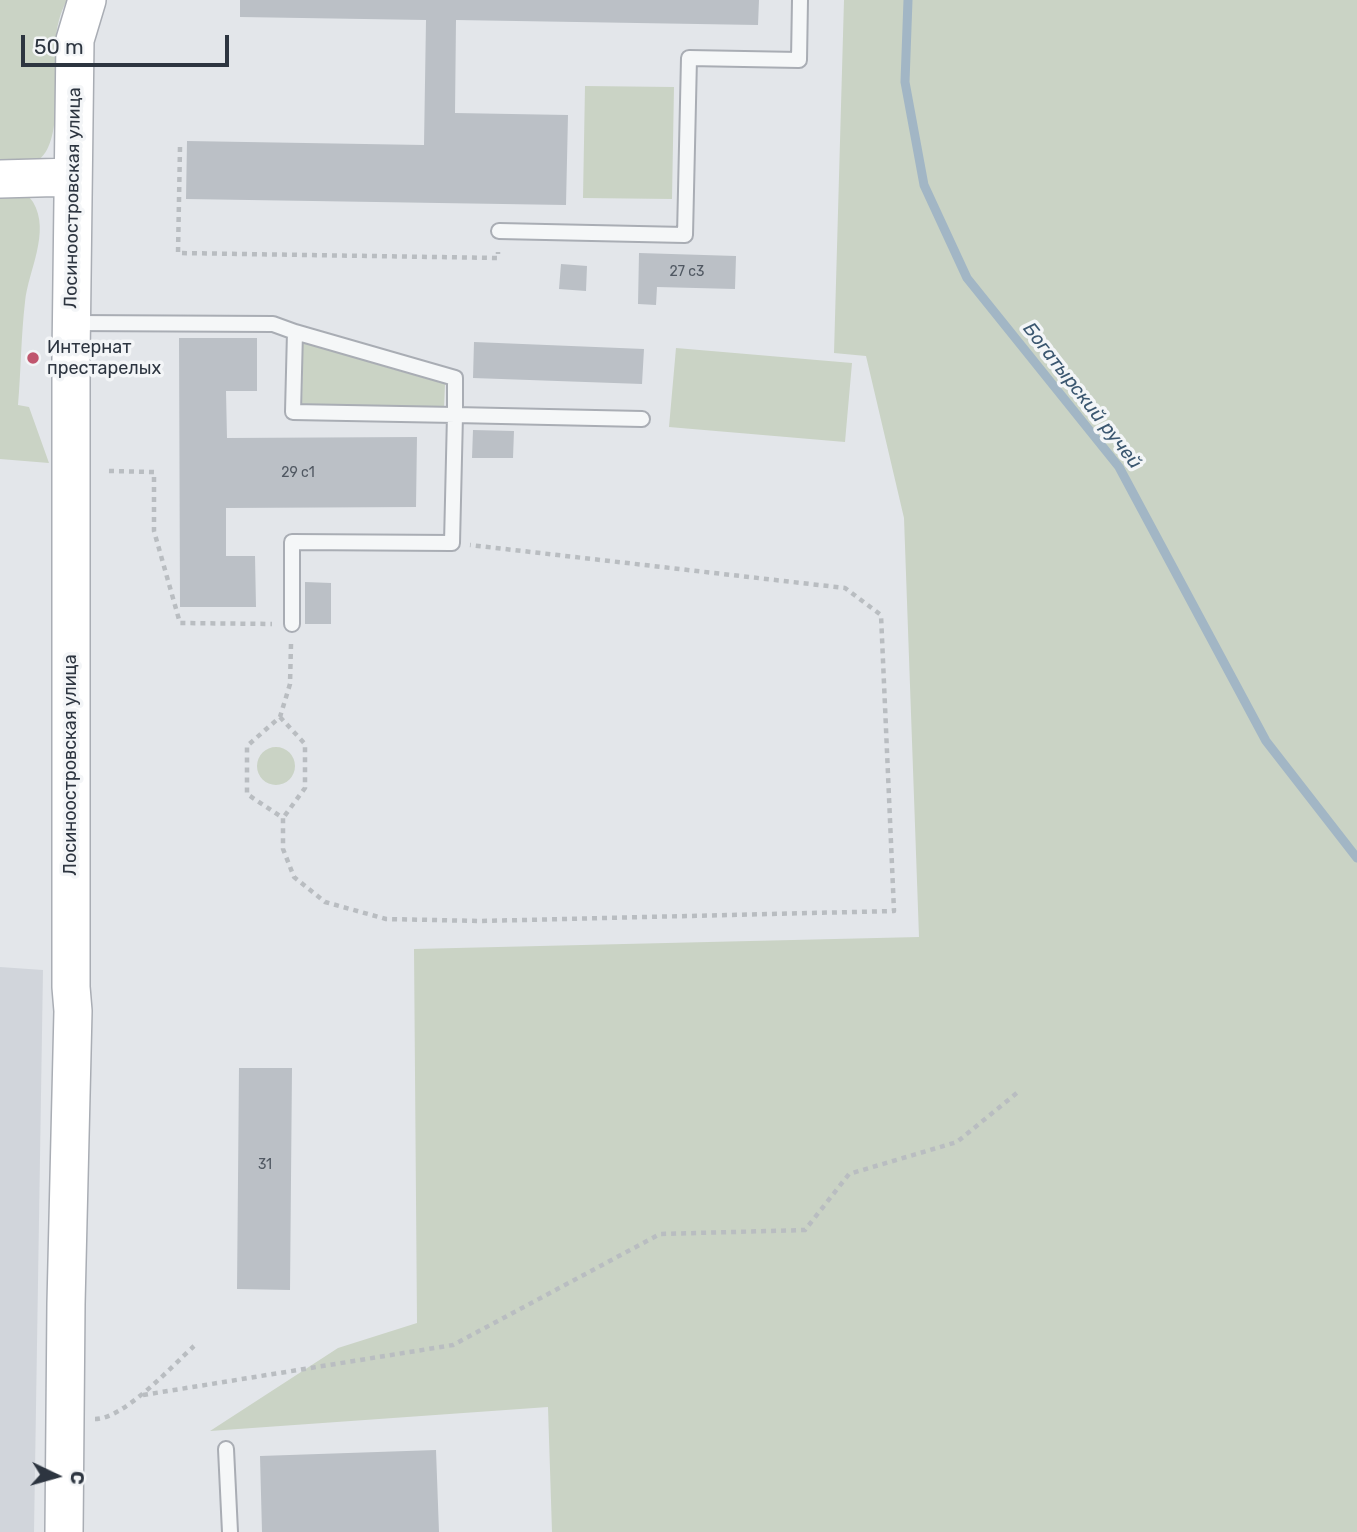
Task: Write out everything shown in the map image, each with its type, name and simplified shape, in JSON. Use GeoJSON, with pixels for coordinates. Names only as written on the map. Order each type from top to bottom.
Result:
{"type":"FeatureCollection","features":[{"type":"Feature","properties":{"kind":"street","name":"Лосиноостровская улица"},"geometry":{"type":"LineString","coordinates":[[64,1532],[73,1010],[71,323],[75,40],[87,0]]}},
{"type":"Feature","properties":{"kind":"street"},"geometry":{"type":"LineString","coordinates":[[0,179],[73,177]]}},
{"type":"Feature","properties":{"kind":"lane"},"geometry":{"type":"LineString","coordinates":[[499,231],[685,234],[689,58],[799,60],[800,0]]}},
{"type":"Feature","properties":{"kind":"lane"},"geometry":{"type":"LineString","coordinates":[[71,323],[273,324],[455,378],[452,543],[292,542],[292,624]]}},
{"type":"Feature","properties":{"kind":"lane"},"geometry":{"type":"LineString","coordinates":[[295,331],[293,412],[642,419]]}},
{"type":"Feature","properties":{"kind":"lane"},"geometry":{"type":"LineString","coordinates":[[226,1448],[230,1532]]}},
{"type":"Feature","properties":{"kind":"path"},"geometry":{"type":"LineString","coordinates":[[180,147],[178,253],[498,258],[499,231]]}},
{"type":"Feature","properties":{"kind":"path"},"geometry":{"type":"LineString","coordinates":[[109,471],[154,472],[155,531],[180,622],[292,624],[289,684],[280,717],[247,746],[247,794],[283,818]]}},
{"type":"Feature","properties":{"kind":"path"},"geometry":{"type":"LineString","coordinates":[[280,717],[305,744],[305,788],[283,818],[283,849],[294,877],[326,902],[386,919],[495,920],[894,911],[881,615],[845,588],[452,543]]}},
{"type":"Feature","properties":{"kind":"path"},"geometry":{"type":"LineString","coordinates":[[143,1395],[453,1345],[660,1234],[805,1230],[849,1174],[957,1142],[1018,1092]]}},
{"type":"Feature","properties":{"kind":"path"},"geometry":{"type":"LineString","coordinates":[[65,1417],[105,1419],[143,1395],[194,1346]]}},
{"type":"Feature","properties":{"kind":"shaded area"},"geometry":{"type":"Polygon","coordinates":[[[0,967],[43,970],[34,1532],[0,1532],[0,967]]]}},
{"type":"Feature","properties":{"kind":"green space"},"geometry":{"type":"Polygon","coordinates":[[[0,0],[67,0],[57,31],[56,106],[51,140],[37,161],[0,171],[0,0]]]}},
{"type":"Feature","properties":{"kind":"green space"},"geometry":{"type":"Polygon","coordinates":[[[844,0],[1357,0],[1357,1532],[552,1532],[548,1407],[210,1431],[338,1348],[417,1323],[414,949],[919,937],[904,518],[866,356],[834,353],[844,0]]]}},
{"type":"Feature","properties":{"kind":"green space"},"geometry":{"type":"Polygon","coordinates":[[[585,86],[674,87],[672,199],[583,198],[585,86]]]}},
{"type":"Feature","properties":{"kind":"green space"},"geometry":{"type":"Polygon","coordinates":[[[0,187],[27,195],[38,214],[39,239],[25,302],[18,405],[29,407],[49,463],[0,459],[0,187]]]}},
{"type":"Feature","properties":{"kind":"green space"},"geometry":{"type":"Polygon","coordinates":[[[303,343],[445,384],[444,408],[302,404],[303,343]]]}},
{"type":"Feature","properties":{"kind":"green space"},"geometry":{"type":"Polygon","coordinates":[[[676,348],[852,363],[845,442],[669,427],[676,348]]]}},
{"type":"Feature","properties":{"kind":"green space"},"geometry":{"type":"Polygon","coordinates":[[[276,747],[290,752],[295,766],[290,780],[276,785],[262,780],[257,766],[262,752],[276,747]]]}},
{"type":"Feature","properties":{"kind":"building"},"geometry":{"type":"Polygon","coordinates":[[[240,0],[759,0],[758,25],[456,20],[455,113],[568,115],[566,205],[186,199],[187,141],[424,145],[426,20],[240,17],[240,0]]]}},
{"type":"Feature","properties":{"kind":"building"},"geometry":{"type":"Polygon","coordinates":[[[639,253],[736,256],[735,289],[657,287],[656,305],[638,304],[639,253]]]}},
{"type":"Feature","properties":{"kind":"building"},"geometry":{"type":"Polygon","coordinates":[[[561,264],[587,266],[586,291],[559,289],[561,264]]]}},
{"type":"Feature","properties":{"kind":"building"},"geometry":{"type":"Polygon","coordinates":[[[179,338],[257,338],[257,391],[226,391],[227,438],[417,437],[416,507],[226,508],[226,556],[255,556],[256,607],[180,607],[179,338]]]}},
{"type":"Feature","properties":{"kind":"building"},"geometry":{"type":"Polygon","coordinates":[[[474,342],[644,349],[642,384],[473,378],[474,342]]]}},
{"type":"Feature","properties":{"kind":"building"},"geometry":{"type":"Polygon","coordinates":[[[473,430],[514,431],[513,458],[472,458],[473,430]]]}},
{"type":"Feature","properties":{"kind":"building"},"geometry":{"type":"Polygon","coordinates":[[[305,582],[331,583],[331,624],[305,624],[305,582]]]}},
{"type":"Feature","properties":{"kind":"building"},"geometry":{"type":"Polygon","coordinates":[[[239,1068],[292,1068],[290,1290],[237,1289],[239,1068]]]}},
{"type":"Feature","properties":{"kind":"building"},"geometry":{"type":"Polygon","coordinates":[[[436,1450],[439,1532],[262,1532],[260,1456],[436,1450]]]}},
{"type":"Feature","properties":{"kind":"waterway","name":"Богатырский ручей"},"geometry":{"type":"LineString","coordinates":[[908,0],[905,82],[924,185],[967,278],[1119,467],[1266,741],[1357,858]]}},
{"type":"Feature","properties":{"kind":"place","name":"Интернат престарелых"},"geometry":{"type":"Point","coordinates":[33,358]}}]}
